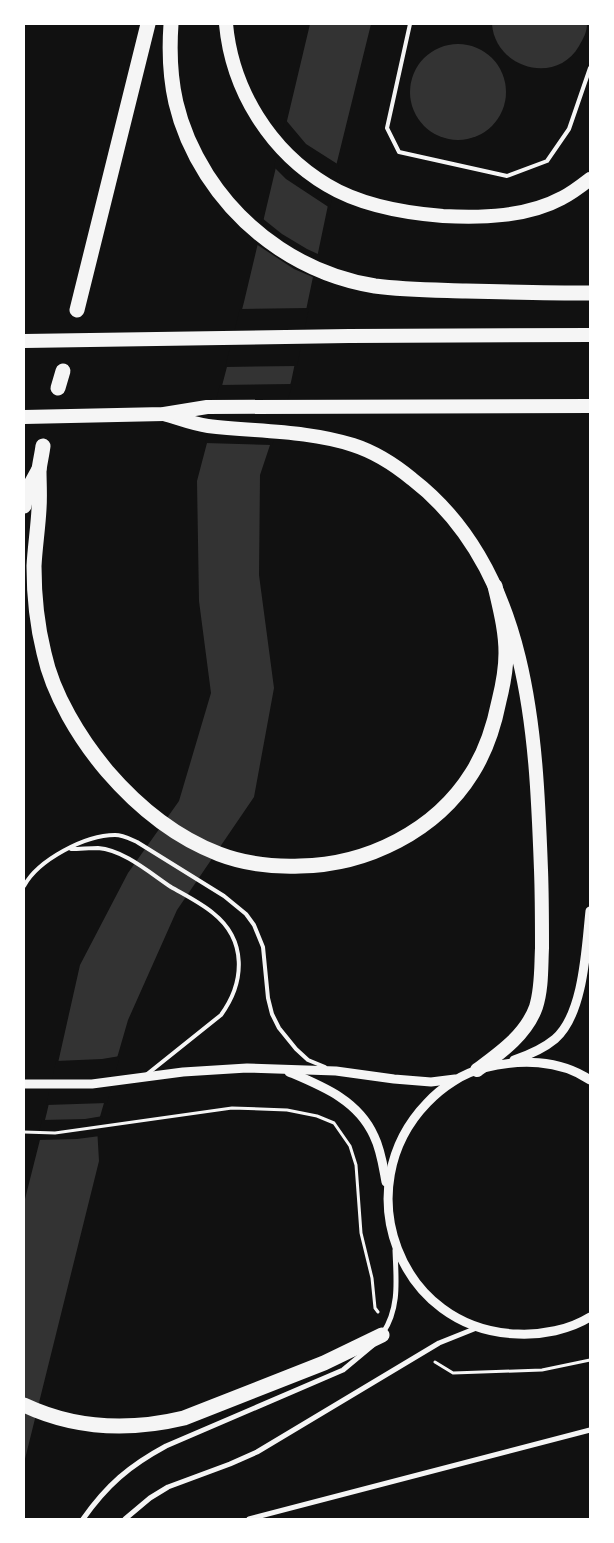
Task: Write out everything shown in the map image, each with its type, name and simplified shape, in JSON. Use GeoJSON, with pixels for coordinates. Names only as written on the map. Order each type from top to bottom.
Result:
{"type":"FeatureCollection","features":[{"type":"Feature","properties":{"kind":"highway"},"geometry":{"type":"LineString","coordinates":[[77,310],[148,24]]}},
{"type":"Feature","properties":{"kind":"highway"},"geometry":{"type":"LineString","coordinates":[[172,24],[170,73],[174,94],[180,120],[199,162],[229,205],[266,239],[298,260],[329,274],[375,286],[408,289],[590,293]]}},
{"type":"Feature","properties":{"kind":"highway"},"geometry":{"type":"LineString","coordinates":[[226,24],[232,59],[238,77],[259,120],[285,152],[327,185],[348,195],[378,205],[430,215],[492,216],[541,207],[562,198],[590,179]]}},
{"type":"Feature","properties":{"kind":"highway"},"geometry":{"type":"LineString","coordinates":[[24,340],[590,335]]}},
{"type":"Feature","properties":{"kind":"highway"},"geometry":{"type":"LineString","coordinates":[[58,388],[62,371]]}},
{"type":"Feature","properties":{"kind":"highway"},"geometry":{"type":"LineString","coordinates":[[24,417],[164,414],[207,407],[333,405],[590,406]]}},
{"type":"Feature","properties":{"kind":"highway"},"geometry":{"type":"LineString","coordinates":[[164,414],[206,426],[294,432],[354,445],[375,455],[414,480],[446,510],[485,564],[514,635],[525,685],[539,812],[542,886],[541,973],[536,1008],[527,1024],[510,1044],[477,1070]]}},
{"type":"Feature","properties":{"kind":"highway"},"geometry":{"type":"LineString","coordinates":[[24,506],[27,491],[39,467],[44,446]]}},
{"type":"Feature","properties":{"kind":"highway"},"geometry":{"type":"LineString","coordinates":[[39,467],[40,497],[34,565],[35,601],[44,656],[64,706],[92,753],[143,807],[161,822],[204,847],[221,855],[242,861],[267,865],[317,866],[369,854],[390,845],[415,830],[436,814],[454,796],[471,774],[485,749],[496,718],[503,683],[506,653],[503,623],[495,586]]}},
{"type":"Feature","properties":{"kind":"highway"},"geometry":{"type":"LineString","coordinates":[[24,1405],[62,1420],[81,1424],[124,1427],[177,1420],[324,1363],[382,1335]]}},
{"type":"Feature","properties":{"kind":"street"},"geometry":{"type":"LineString","coordinates":[[590,911],[579,991],[570,1019],[556,1038],[544,1048],[529,1055],[477,1070],[457,1079],[435,1094],[416,1114],[402,1136],[392,1162],[388,1189],[388,1217],[395,1244],[405,1266],[419,1286],[457,1317],[479,1327],[506,1334],[534,1334],[561,1330],[590,1317]]}},
{"type":"Feature","properties":{"kind":"street"},"geometry":{"type":"LineString","coordinates":[[503,1063],[532,1062],[559,1066],[590,1080]]}},
{"type":"Feature","properties":{"kind":"street"},"geometry":{"type":"LineString","coordinates":[[24,1084],[92,1084],[144,1076],[247,1068],[336,1070],[431,1082],[457,1079]]}},
{"type":"Feature","properties":{"kind":"street"},"geometry":{"type":"LineString","coordinates":[[284,1070],[323,1087],[340,1096],[354,1107],[374,1135],[388,1189]]}},
{"type":"Feature","properties":{"kind":"street"},"geometry":{"type":"LineString","coordinates":[[83,1519],[107,1488],[146,1457],[166,1446],[343,1370],[369,1350],[382,1335],[393,1311],[397,1294],[395,1244]]}},
{"type":"Feature","properties":{"kind":"street"},"geometry":{"type":"LineString","coordinates":[[125,1519],[150,1498],[168,1487],[257,1452],[438,1343],[479,1327]]}},
{"type":"Feature","properties":{"kind":"street"},"geometry":{"type":"LineString","coordinates":[[249,1519],[590,1430]]}},
{"type":"Feature","properties":{"kind":"lane"},"geometry":{"type":"LineString","coordinates":[[410,24],[387,128],[399,152],[507,176],[547,161],[568,128],[590,68]]}},
{"type":"Feature","properties":{"kind":"lane"},"geometry":{"type":"LineString","coordinates":[[24,886],[40,866],[67,850],[100,837],[115,835],[126,837],[143,846],[224,896],[246,914],[260,937],[263,947],[268,998],[272,1014],[279,1028],[296,1050],[308,1060],[336,1070]]}},
{"type":"Feature","properties":{"kind":"lane"},"geometry":{"type":"LineString","coordinates":[[67,850],[98,848],[110,851],[131,861],[213,913],[230,933],[236,946],[239,961],[239,977],[230,1003],[221,1015],[144,1076]]}},
{"type":"Feature","properties":{"kind":"path"},"geometry":{"type":"LineString","coordinates":[[24,1132],[56,1133],[210,1111],[246,1108],[287,1110],[318,1116],[334,1123],[350,1146],[356,1165],[361,1233],[372,1278],[375,1308],[380,1315]]}},
{"type":"Feature","properties":{"kind":"path"},"geometry":{"type":"LineString","coordinates":[[433,1361],[453,1373],[542,1370],[590,1360]]}},
{"type":"Feature","properties":{"kind":"shaded area"},"geometry":{"type":"Polygon","coordinates":[[[310,24],[371,24],[337,162],[291,382],[260,475],[259,575],[274,688],[254,797],[177,910],[128,1020],[97,1127],[99,1161],[24,1463],[24,1203],[47,1112],[80,965],[128,873],[179,801],[211,693],[199,601],[197,481],[244,302],[310,24]]]}},
{"type":"Feature","properties":{"kind":"shaded area"},"geometry":{"type":"Polygon","coordinates":[[[492,24],[587,24],[586,33],[582,41],[569,58],[556,66],[542,68],[528,66],[515,61],[504,52],[496,39],[492,24]]]}},
{"type":"Feature","properties":{"kind":"shaded area"},"geometry":{"type":"Polygon","coordinates":[[[458,44],[476,48],[492,58],[502,74],[506,92],[502,110],[492,126],[476,136],[458,140],[440,136],[424,126],[414,110],[410,92],[414,74],[424,58],[440,48],[458,44]]]}},
{"type":"Feature","properties":{"kind":"pier"},"geometry":{"type":"Polygon","coordinates":[[[285,119],[306,144],[339,165],[330,208],[286,179],[274,167],[285,119]]]}},
{"type":"Feature","properties":{"kind":"pier"},"geometry":{"type":"Polygon","coordinates":[[[262,218],[282,234],[320,255],[315,278],[294,269],[256,244],[262,218]]]}},
{"type":"Feature","properties":{"kind":"pier"},"geometry":{"type":"Polygon","coordinates":[[[309,308],[297,366],[225,367],[240,309],[309,308]]]}},
{"type":"Feature","properties":{"kind":"pier"},"geometry":{"type":"Polygon","coordinates":[[[293,384],[272,445],[205,443],[220,385],[293,384]]]}},
{"type":"Feature","properties":{"kind":"pier"},"geometry":{"type":"Polygon","coordinates":[[[120,1056],[107,1103],[46,1105],[56,1061],[102,1059],[120,1056]]]}},
{"type":"Feature","properties":{"kind":"pier"},"geometry":{"type":"Polygon","coordinates":[[[103,1116],[100,1136],[77,1139],[37,1140],[42,1120],[85,1119],[103,1116]]]}}]}
